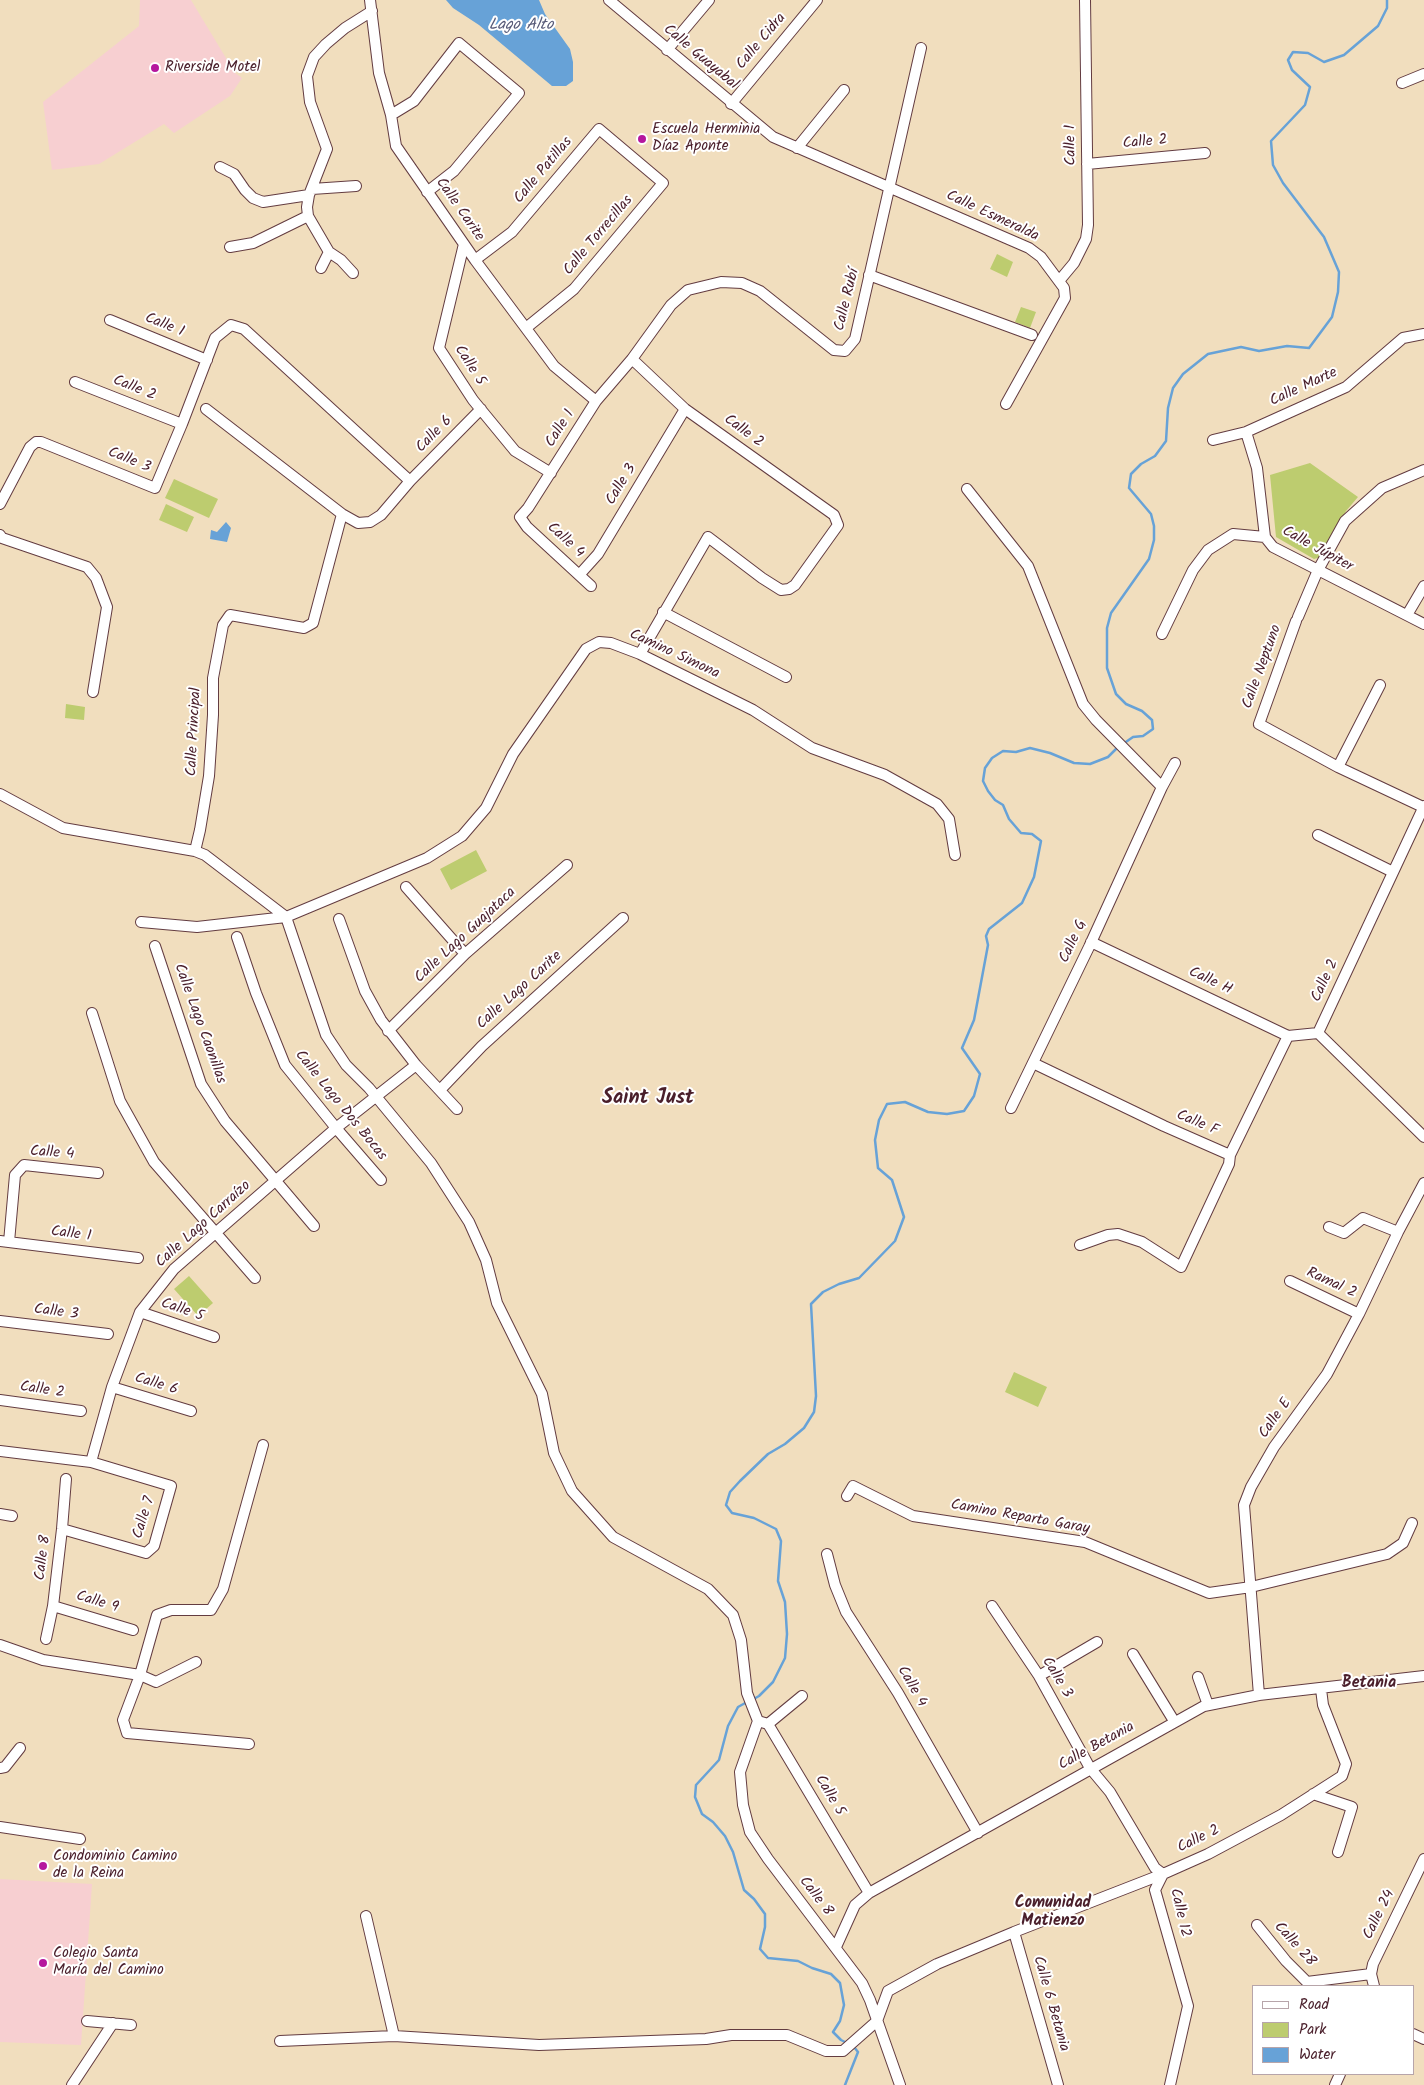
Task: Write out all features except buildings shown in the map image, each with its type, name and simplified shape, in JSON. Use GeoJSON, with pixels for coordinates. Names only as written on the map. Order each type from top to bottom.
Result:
{"type":"FeatureCollection","features":[{"type":"Feature","properties":{"kind":"street","name":"Calle Carite"},"geometry":{"type":"LineString","coordinates":[[370,0],[378,73],[391,115],[396,146],[475,260],[554,366],[596,401]]}},
{"type":"Feature","properties":{"kind":"street","name":"Calle Guayabal"},"geometry":{"type":"LineString","coordinates":[[609,0],[731,104],[773,137]]}},
{"type":"Feature","properties":{"kind":"street"},"geometry":{"type":"LineString","coordinates":[[667,50],[709,0]]}},
{"type":"Feature","properties":{"kind":"street","name":"Calle Cidra"},"geometry":{"type":"LineString","coordinates":[[731,104],[817,0]]}},
{"type":"Feature","properties":{"kind":"street","name":"Calle 1"},"geometry":{"type":"LineString","coordinates":[[1059,281],[1074,263],[1086,239],[1088,225],[1085,0]]}},
{"type":"Feature","properties":{"kind":"street"},"geometry":{"type":"LineString","coordinates":[[353,273],[341,260],[329,252],[308,216],[310,192],[328,149],[310,102],[307,76],[314,57],[326,44],[345,28],[372,11]]}},
{"type":"Feature","properties":{"kind":"street"},"geometry":{"type":"LineString","coordinates":[[391,115],[414,101],[459,43],[520,93],[454,171],[427,192]]}},
{"type":"Feature","properties":{"kind":"street","name":"Calle Rubí"},"geometry":{"type":"LineString","coordinates":[[632,359],[672,305],[688,290],[721,282],[742,283],[760,291],[834,350],[845,351],[855,339],[921,48]]}},
{"type":"Feature","properties":{"kind":"street"},"geometry":{"type":"LineString","coordinates":[[1402,83],[1424,74]]}},
{"type":"Feature","properties":{"kind":"street"},"geometry":{"type":"LineString","coordinates":[[797,148],[844,90]]}},
{"type":"Feature","properties":{"kind":"street","name":"Calle Patillas"},"geometry":{"type":"LineString","coordinates":[[475,260],[512,232],[599,129],[635,159]]}},
{"type":"Feature","properties":{"kind":"street","name":"Calle Esmeralda"},"geometry":{"type":"LineString","coordinates":[[773,137],[1029,248],[1041,257],[1064,288],[1065,298],[1006,404]]}},
{"type":"Feature","properties":{"kind":"street","name":"Calle 2"},"geometry":{"type":"LineString","coordinates":[[1087,164],[1205,153]]}},
{"type":"Feature","properties":{"kind":"street","name":"Calle Torrecillas"},"geometry":{"type":"LineString","coordinates":[[526,328],[574,289],[663,183],[635,159]]}},
{"type":"Feature","properties":{"kind":"street"},"geometry":{"type":"LineString","coordinates":[[220,167],[234,174],[253,198],[263,202],[310,192],[356,186]]}},
{"type":"Feature","properties":{"kind":"street"},"geometry":{"type":"LineString","coordinates":[[230,246],[253,243],[308,216]]}},
{"type":"Feature","properties":{"kind":"street","name":"Calle 5"},"geometry":{"type":"LineString","coordinates":[[464,244],[439,348],[481,409],[515,451],[551,473]]}},
{"type":"Feature","properties":{"kind":"street"},"geometry":{"type":"LineString","coordinates":[[321,268],[329,252]]}},
{"type":"Feature","properties":{"kind":"street"},"geometry":{"type":"LineString","coordinates":[[869,275],[1032,335]]}},
{"type":"Feature","properties":{"kind":"street","name":"Calle 1"},"geometry":{"type":"LineString","coordinates":[[110,320],[206,360]]}},
{"type":"Feature","properties":{"kind":"street","name":"Calle 3"},"geometry":{"type":"LineString","coordinates":[[0,504],[30,447],[36,442],[41,442],[155,488],[215,338],[231,325],[244,329],[410,481]]}},
{"type":"Feature","properties":{"kind":"street","name":"Calle Marte"},"geometry":{"type":"LineString","coordinates":[[1214,440],[1246,432],[1346,387],[1403,338],[1424,334]]}},
{"type":"Feature","properties":{"kind":"street","name":"Calle 1"},"geometry":{"type":"LineString","coordinates":[[520,517],[551,473],[596,401],[632,359]]}},
{"type":"Feature","properties":{"kind":"street","name":"Calle 2"},"geometry":{"type":"LineString","coordinates":[[632,359],[685,409],[834,515],[838,525],[795,585],[789,589],[781,590],[708,537],[663,612]]}},
{"type":"Feature","properties":{"kind":"street","name":"Calle 2"},"geometry":{"type":"LineString","coordinates":[[75,382],[182,424]]}},
{"type":"Feature","properties":{"kind":"street","name":"Calle 6"},"geometry":{"type":"LineString","coordinates":[[206,409],[342,514],[358,523],[370,522],[381,515],[410,481],[481,409]]}},
{"type":"Feature","properties":{"kind":"street","name":"Calle 3"},"geometry":{"type":"LineString","coordinates":[[580,574],[598,554],[685,409]]}},
{"type":"Feature","properties":{"kind":"street","name":"Calle Júpiter"},"geometry":{"type":"LineString","coordinates":[[1246,432],[1257,468],[1265,537],[1273,547],[1424,624]]}},
{"type":"Feature","properties":{"kind":"street","name":"Calle Neptuno"},"geometry":{"type":"LineString","coordinates":[[1259,724],[1297,619],[1318,570],[1345,521],[1382,488],[1424,470]]}},
{"type":"Feature","properties":{"kind":"street"},"geometry":{"type":"LineString","coordinates":[[968,489],[1028,566],[1083,704],[1096,720],[1162,787]]}},
{"type":"Feature","properties":{"kind":"street","name":"Calle Principal"},"geometry":{"type":"LineString","coordinates":[[195,851],[209,776],[213,715],[213,678],[223,625],[230,615],[304,628],[313,623],[342,514]]}},
{"type":"Feature","properties":{"kind":"street","name":"Calle 4"},"geometry":{"type":"LineString","coordinates":[[520,517],[527,527],[591,586]]}},
{"type":"Feature","properties":{"kind":"street"},"geometry":{"type":"LineString","coordinates":[[1162,634],[1193,570],[1208,550],[1233,534],[1265,537]]}},
{"type":"Feature","properties":{"kind":"street"},"geometry":{"type":"LineString","coordinates":[[0,535],[2,538],[87,567],[96,578],[107,607],[93,692]]}},
{"type":"Feature","properties":{"kind":"street"},"geometry":{"type":"LineString","coordinates":[[1407,615],[1424,586]]}},
{"type":"Feature","properties":{"kind":"street"},"geometry":{"type":"LineString","coordinates":[[640,654],[663,612],[786,677]]}},
{"type":"Feature","properties":{"kind":"street","name":"Camino Simona"},"geometry":{"type":"LineString","coordinates":[[141,922],[197,927],[286,917],[427,858],[462,836],[486,808],[513,754],[586,649],[599,642],[611,643],[640,654],[753,710],[812,748],[884,775],[937,804],[949,819],[955,855]]}},
{"type":"Feature","properties":{"kind":"street"},"geometry":{"type":"LineString","coordinates":[[1338,767],[1380,685]]}},
{"type":"Feature","properties":{"kind":"street","name":"Calle 2"},"geometry":{"type":"LineString","coordinates":[[1259,724],[1338,767],[1424,806],[1318,1033]]}},
{"type":"Feature","properties":{"kind":"street","name":"Calle G"},"geometry":{"type":"LineString","coordinates":[[1010,1108],[1175,763]]}},
{"type":"Feature","properties":{"kind":"street"},"geometry":{"type":"LineString","coordinates":[[0,794],[64,828],[195,851],[214,860],[286,917]]}},
{"type":"Feature","properties":{"kind":"street"},"geometry":{"type":"LineString","coordinates":[[1318,835],[1393,872]]}},
{"type":"Feature","properties":{"kind":"street","name":"Calle Lago Guajataca"},"geometry":{"type":"LineString","coordinates":[[388,1031],[465,954],[567,865]]}},
{"type":"Feature","properties":{"kind":"street"},"geometry":{"type":"LineString","coordinates":[[406,887],[465,954]]}},
{"type":"Feature","properties":{"kind":"street","name":"Calle 5"},"geometry":{"type":"LineString","coordinates":[[286,917],[326,1034],[346,1065],[376,1096],[432,1163],[469,1222],[486,1260],[497,1303],[542,1394],[554,1453],[572,1491],[614,1537],[708,1589],[733,1615],[741,1640],[748,1695],[752,1706],[869,1893]]}},
{"type":"Feature","properties":{"kind":"street","name":"Calle Lago Carite"},"geometry":{"type":"LineString","coordinates":[[440,1090],[482,1046],[622,918]]}},
{"type":"Feature","properties":{"kind":"street"},"geometry":{"type":"LineString","coordinates":[[339,919],[365,991],[388,1031],[416,1065],[457,1109]]}},
{"type":"Feature","properties":{"kind":"street","name":"Calle Lago Dos Bocas"},"geometry":{"type":"LineString","coordinates":[[237,937],[256,993],[285,1065],[381,1180]]}},
{"type":"Feature","properties":{"kind":"street","name":"Calle H"},"geometry":{"type":"LineString","coordinates":[[1091,942],[1288,1036]]}},
{"type":"Feature","properties":{"kind":"street","name":"Calle Lago Caonillas"},"geometry":{"type":"LineString","coordinates":[[154,946],[201,1084],[225,1121],[314,1226]]}},
{"type":"Feature","properties":{"kind":"street"},"geometry":{"type":"LineString","coordinates":[[92,1013],[120,1101],[154,1162],[255,1278]]}},
{"type":"Feature","properties":{"kind":"street"},"geometry":{"type":"LineString","coordinates":[[1288,1036],[1318,1033],[1424,1137]]}},
{"type":"Feature","properties":{"kind":"street","name":"Calle F"},"geometry":{"type":"LineString","coordinates":[[1033,1063],[1164,1126],[1230,1155],[1288,1036]]}},
{"type":"Feature","properties":{"kind":"street","name":"Calle Lago Carraízo"},"geometry":{"type":"LineString","coordinates":[[91,1462],[112,1387],[140,1312],[174,1269],[336,1128],[416,1065]]}},
{"type":"Feature","properties":{"kind":"street"},"geometry":{"type":"LineString","coordinates":[[1080,1245],[1108,1235],[1118,1234],[1142,1242],[1181,1267],[1229,1164],[1230,1155]]}},
{"type":"Feature","properties":{"kind":"street","name":"Calle 4"},"geometry":{"type":"LineString","coordinates":[[4,1241],[16,1175],[24,1165],[98,1173]]}},
{"type":"Feature","properties":{"kind":"street","name":"Calle E"},"geometry":{"type":"LineString","coordinates":[[1259,1695],[1244,1505],[1251,1487],[1274,1447],[1327,1374],[1424,1183]]}},
{"type":"Feature","properties":{"kind":"street"},"geometry":{"type":"LineString","coordinates":[[1329,1227],[1344,1233],[1363,1218],[1398,1232]]}},
{"type":"Feature","properties":{"kind":"street","name":"Calle 1"},"geometry":{"type":"LineString","coordinates":[[4,1241],[138,1258]]}},
{"type":"Feature","properties":{"kind":"street","name":"Ramal 2"},"geometry":{"type":"LineString","coordinates":[[1290,1281],[1359,1314]]}},
{"type":"Feature","properties":{"kind":"street","name":"Calle 5"},"geometry":{"type":"LineString","coordinates":[[140,1312],[214,1337]]}},
{"type":"Feature","properties":{"kind":"street","name":"Calle 3"},"geometry":{"type":"LineString","coordinates":[[0,1321],[108,1334]]}},
{"type":"Feature","properties":{"kind":"street","name":"Calle 6"},"geometry":{"type":"LineString","coordinates":[[112,1387],[191,1411]]}},
{"type":"Feature","properties":{"kind":"street","name":"Calle 2"},"geometry":{"type":"LineString","coordinates":[[0,1400],[81,1411]]}},
{"type":"Feature","properties":{"kind":"street"},"geometry":{"type":"LineString","coordinates":[[249,1744],[127,1733],[123,1720],[140,1675],[157,1615],[171,1610],[211,1610],[223,1589],[263,1445]]}},
{"type":"Feature","properties":{"kind":"street"},"geometry":{"type":"LineString","coordinates":[[0,1450],[91,1462]]}},
{"type":"Feature","properties":{"kind":"street","name":"Calle 7"},"geometry":{"type":"LineString","coordinates":[[62,1529],[139,1553],[146,1554],[154,1546],[171,1486],[91,1462]]}},
{"type":"Feature","properties":{"kind":"street","name":"Calle 8"},"geometry":{"type":"LineString","coordinates":[[46,1639],[53,1606],[66,1479]]}},
{"type":"Feature","properties":{"kind":"street","name":"Camino Reparto Garay"},"geometry":{"type":"LineString","coordinates":[[846,1496],[853,1486],[913,1516],[1085,1542],[1209,1593],[1251,1587],[1387,1554],[1403,1543],[1412,1523]]}},
{"type":"Feature","properties":{"kind":"street"},"geometry":{"type":"LineString","coordinates":[[0,1514],[12,1516]]}},
{"type":"Feature","properties":{"kind":"street","name":"Calle 4"},"geometry":{"type":"LineString","coordinates":[[827,1554],[835,1585],[846,1612],[898,1693],[978,1833]]}},
{"type":"Feature","properties":{"kind":"street","name":"Calle 9"},"geometry":{"type":"LineString","coordinates":[[53,1606],[133,1630]]}},
{"type":"Feature","properties":{"kind":"street","name":"Calle 3"},"geometry":{"type":"LineString","coordinates":[[992,1606],[1039,1676],[1090,1768]]}},
{"type":"Feature","properties":{"kind":"street"},"geometry":{"type":"LineString","coordinates":[[1039,1676],[1097,1642]]}},
{"type":"Feature","properties":{"kind":"street"},"geometry":{"type":"LineString","coordinates":[[0,1645],[42,1660],[140,1675],[156,1682],[196,1662]]}},
{"type":"Feature","properties":{"kind":"street"},"geometry":{"type":"LineString","coordinates":[[1133,1654],[1174,1721]]}},
{"type":"Feature","properties":{"kind":"street","name":"Calle Betania"},"geometry":{"type":"LineString","coordinates":[[836,1947],[855,1905],[869,1893],[1174,1721],[1208,1705],[1259,1695],[1424,1676]]}},
{"type":"Feature","properties":{"kind":"street"},"geometry":{"type":"LineString","coordinates":[[1198,1677],[1208,1705]]}},
{"type":"Feature","properties":{"kind":"street","name":"Calle 2"},"geometry":{"type":"LineString","coordinates":[[877,2021],[888,1991],[937,1964],[1163,1874],[1208,1854],[1281,1815],[1342,1776],[1346,1764],[1323,1705],[1321,1689]]}},
{"type":"Feature","properties":{"kind":"street"},"geometry":{"type":"LineString","coordinates":[[763,1722],[802,1696]]}},
{"type":"Feature","properties":{"kind":"street","name":"Calle 8"},"geometry":{"type":"LineString","coordinates":[[763,1722],[740,1772],[743,1805],[750,1832],[768,1859],[862,1983],[900,2085]]}},
{"type":"Feature","properties":{"kind":"street"},"geometry":{"type":"LineString","coordinates":[[0,1768],[5,1767],[20,1748]]}},
{"type":"Feature","properties":{"kind":"street","name":"Calle 12"},"geometry":{"type":"LineString","coordinates":[[1090,1768],[1110,1792],[1155,1868],[1163,1874],[1156,1890],[1188,2006],[1170,2085]]}},
{"type":"Feature","properties":{"kind":"street"},"geometry":{"type":"LineString","coordinates":[[1313,1794],[1352,1807],[1338,1852]]}},
{"type":"Feature","properties":{"kind":"street"},"geometry":{"type":"LineString","coordinates":[[0,1826],[80,1839]]}},
{"type":"Feature","properties":{"kind":"street","name":"Calle 24"},"geometry":{"type":"LineString","coordinates":[[1371,1974],[1379,1950],[1424,1859]]}},
{"type":"Feature","properties":{"kind":"street"},"geometry":{"type":"LineString","coordinates":[[366,1916],[394,2036]]}},
{"type":"Feature","properties":{"kind":"street","name":"Calle 28"},"geometry":{"type":"LineString","coordinates":[[1257,1925],[1306,1984],[1371,1974]]}},
{"type":"Feature","properties":{"kind":"street","name":"Calle 6 Betania"},"geometry":{"type":"LineString","coordinates":[[1014,1932],[1058,2085]]}},
{"type":"Feature","properties":{"kind":"street"},"geometry":{"type":"LineString","coordinates":[[1371,1974],[1374,1985]]}},
{"type":"Feature","properties":{"kind":"street"},"geometry":{"type":"LineString","coordinates":[[86,2021],[131,2025]]}},
{"type":"Feature","properties":{"kind":"street"},"geometry":{"type":"LineString","coordinates":[[280,2041],[394,2036],[539,2045],[706,2039],[731,2035],[787,2035],[826,2051],[843,2051],[877,2021]]}},
{"type":"Feature","properties":{"kind":"street"},"geometry":{"type":"LineString","coordinates":[[72,2085],[113,2024]]}},
{"type":"Feature","properties":{"kind":"shaded area"},"geometry":{"type":"Polygon","coordinates":[[[140,0],[191,0],[235,73],[242,78],[230,96],[174,133],[164,124],[99,164],[52,170],[43,102],[139,26],[140,0]]]}},
{"type":"Feature","properties":{"kind":"shaded area","name":"Colegio Santa María del Camino"},"geometry":{"type":"Polygon","coordinates":[[[0,1879],[92,1884],[81,2045],[0,2042],[0,1879]]]}},
{"type":"Feature","properties":{"kind":"green space"},"geometry":{"type":"Polygon","coordinates":[[[997,254],[1013,262],[1007,277],[990,269],[997,254]]]}},
{"type":"Feature","properties":{"kind":"green space"},"geometry":{"type":"Polygon","coordinates":[[[1021,307],[1036,312],[1030,328],[1015,322],[1021,307]]]}},
{"type":"Feature","properties":{"kind":"green space"},"geometry":{"type":"Polygon","coordinates":[[[1310,463],[1358,497],[1346,511],[1321,557],[1314,559],[1276,537],[1270,475],[1310,463]]]}},
{"type":"Feature","properties":{"kind":"green space"},"geometry":{"type":"Polygon","coordinates":[[[174,479],[218,499],[209,518],[165,498],[174,479]]]}},
{"type":"Feature","properties":{"kind":"green space"},"geometry":{"type":"Polygon","coordinates":[[[166,504],[194,517],[187,532],[159,520],[166,504]]]}},
{"type":"Feature","properties":{"kind":"green space"},"geometry":{"type":"Polygon","coordinates":[[[66,704],[85,707],[84,720],[65,718],[66,704]]]}},
{"type":"Feature","properties":{"kind":"green space"},"geometry":{"type":"Polygon","coordinates":[[[476,850],[487,871],[451,890],[440,869],[476,850]]]}},
{"type":"Feature","properties":{"kind":"green space"},"geometry":{"type":"Polygon","coordinates":[[[189,1276],[213,1303],[198,1316],[174,1289],[189,1276]]]}},
{"type":"Feature","properties":{"kind":"green space"},"geometry":{"type":"Polygon","coordinates":[[[1014,1372],[1047,1387],[1038,1407],[1005,1392],[1014,1372]]]}},
{"type":"Feature","properties":{"kind":"water","name":"Lago Alto"},"geometry":{"type":"Polygon","coordinates":[[[446,0],[539,0],[545,14],[570,49],[573,62],[573,81],[566,86],[552,86],[479,25],[453,8],[446,0]]]}},
{"type":"Feature","properties":{"kind":"water"},"geometry":{"type":"Polygon","coordinates":[[[226,522],[231,528],[227,542],[210,539],[211,530],[217,532],[226,522]]]}},
{"type":"Feature","properties":{"kind":"waterway"},"geometry":{"type":"LineString","coordinates":[[1123,744],[1133,737],[1143,736],[1153,729],[1152,720],[1142,711],[1126,704],[1116,694],[1107,668],[1107,628],[1111,613],[1149,559],[1154,540],[1154,526],[1151,514],[1129,488],[1131,474],[1141,464],[1155,456],[1166,441],[1168,408],[1173,388],[1183,374],[1208,354],[1241,347],[1259,351],[1287,346],[1309,348],[1332,317],[1338,292],[1339,272],[1324,237],[1283,183],[1273,165],[1271,141],[1305,105],[1310,87],[1292,70],[1288,60],[1293,52],[1308,53],[1324,62],[1344,55],[1378,26],[1387,8],[1387,0]]}},
{"type":"Feature","properties":{"kind":"waterway"},"geometry":{"type":"LineString","coordinates":[[752,1700],[759,1696],[773,1682],[785,1658],[787,1634],[785,1602],[778,1581],[781,1541],[776,1529],[754,1518],[732,1513],[726,1505],[730,1492],[768,1454],[785,1444],[804,1428],[814,1412],[816,1396],[811,1304],[823,1292],[839,1284],[859,1278],[895,1241],[904,1217],[892,1180],[878,1168],[875,1140],[879,1120],[887,1104],[905,1102],[928,1112],[947,1114],[964,1111],[974,1096],[980,1074],[962,1048],[974,1020],[988,945],[986,936],[989,929],[1022,903],[1034,877],[1041,841],[1032,834],[1021,833],[1009,819],[1003,805],[995,800],[983,781],[985,768],[992,758],[1003,751],[1016,752],[1030,748],[1050,753],[1074,763],[1090,764],[1108,757],[1118,747]]}},
{"type":"Feature","properties":{"kind":"waterway"},"geometry":{"type":"LineString","coordinates":[[747,1702],[738,1707],[728,1726],[719,1760],[696,1785],[695,1797],[702,1814],[713,1822],[725,1836],[733,1852],[744,1890],[754,1899],[765,1914],[765,1927],[760,1949],[768,1958],[798,1961],[831,1974],[840,1983],[844,2005],[840,2021],[833,2032],[847,2043]]}},
{"type":"Feature","properties":{"kind":"waterway"},"geometry":{"type":"LineString","coordinates":[[845,2085],[858,2052],[854,2047]]}},
{"type":"Feature","properties":{"kind":"place","name":"Riverside Motel"},"geometry":{"type":"Point","coordinates":[155,68]}},
{"type":"Feature","properties":{"kind":"place","name":"Escuela Herminia Díaz Aponte"},"geometry":{"type":"Point","coordinates":[642,139]}},
{"type":"Feature","properties":{"kind":"place","name":"Condominio Camino de la Reina"},"geometry":{"type":"Point","coordinates":[43,1866]}},
{"type":"Feature","properties":{"kind":"place","name":"Colegio Santa María del Camino"},"geometry":{"type":"Point","coordinates":[43,1963]}},
{"type":"Feature","properties":{"kind":"district","name":"Saint Just"},"geometry":{"type":"Point","coordinates":[648,1100]}},
{"type":"Feature","properties":{"kind":"district","name":"Betania"},"geometry":{"type":"Point","coordinates":[1369,1684]}},
{"type":"Feature","properties":{"kind":"district","name":"Comunidad Matienzo"},"geometry":{"type":"Point","coordinates":[1053,1913]}}]}
